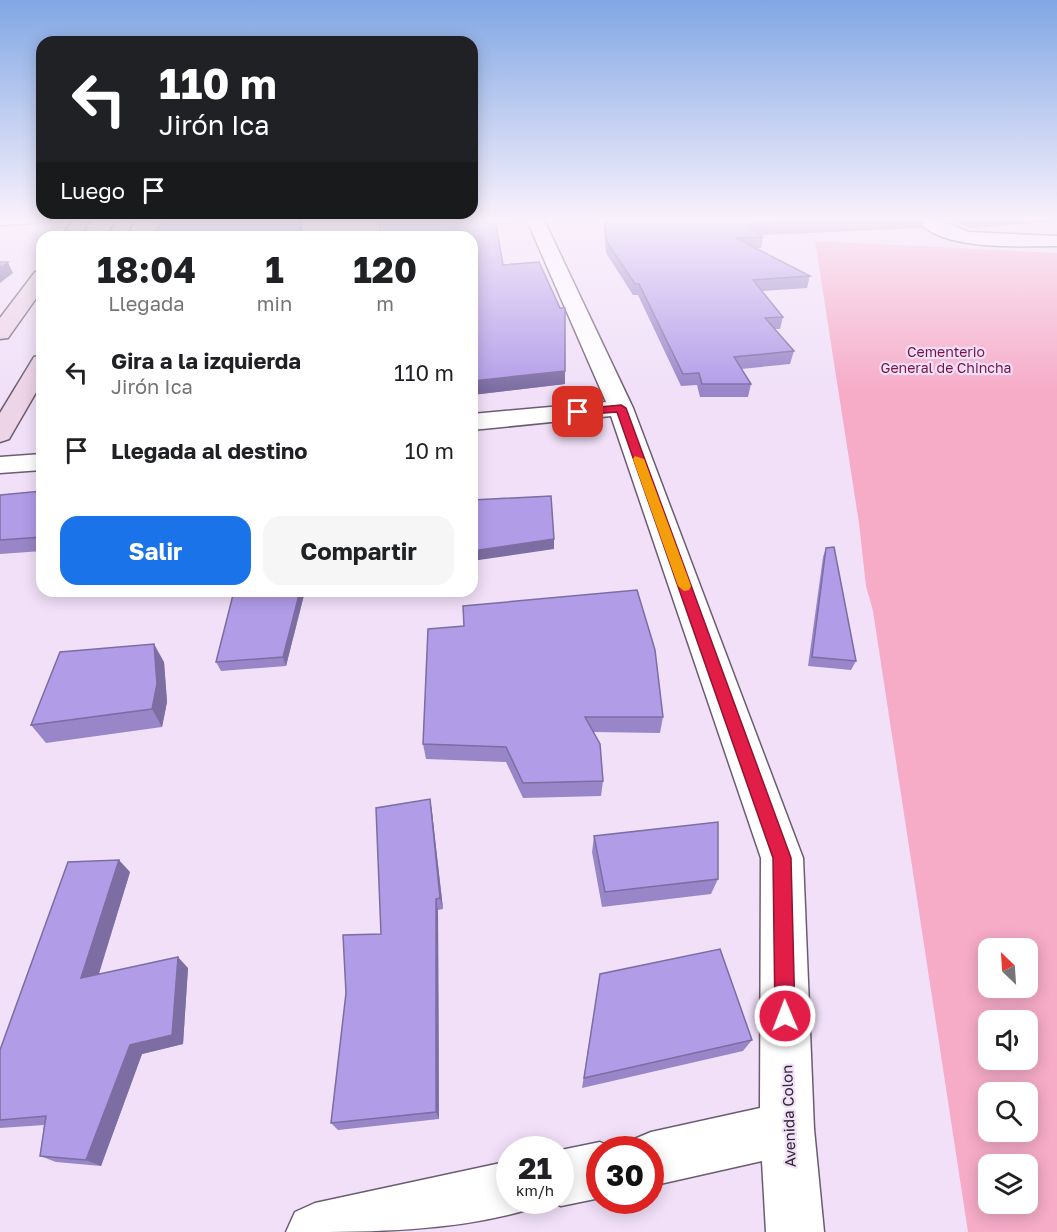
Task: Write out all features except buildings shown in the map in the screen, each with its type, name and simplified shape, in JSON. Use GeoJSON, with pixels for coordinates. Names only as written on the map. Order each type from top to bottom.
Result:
{"type":"FeatureCollection","features":[{"type":"Feature","properties":{"kind":"street","name":"Avenida Colon"},"geometry":{"type":"LineString","coordinates":[[560,275],[621,408],[782,858],[787,1129],[795,1232]]}},
{"type":"Feature","properties":{"kind":"street"},"geometry":{"type":"LineString","coordinates":[[0,333],[36,284]]}},
{"type":"Feature","properties":{"kind":"street"},"geometry":{"type":"LineString","coordinates":[[0,434],[36,373]]}},
{"type":"Feature","properties":{"kind":"street"},"geometry":{"type":"LineString","coordinates":[[478,421],[621,408]]}},
{"type":"Feature","properties":{"kind":"street"},"geometry":{"type":"LineString","coordinates":[[0,465],[36,462]]}},
{"type":"Feature","properties":{"kind":"street"},"geometry":{"type":"LineString","coordinates":[[664,1156],[787,1129]]}},
{"type":"Feature","properties":{"kind":"street"},"geometry":{"type":"LineString","coordinates":[[315,1232],[496,1192]]}},
{"type":"Feature","properties":{"kind":"green space","name":"Cementerio General de Chincha"},"geometry":{"type":"Polygon","coordinates":[[[820,275],[1057,275],[1057,1232],[968,1232],[873,611],[866,586],[859,523],[820,275]]]}},
{"type":"Feature","properties":{"kind":"slow traffic"},"geometry":{"type":"LineString","coordinates":[[639,459],[684,586]]}},
{"type":"Feature","properties":{"kind":"route"},"geometry":{"type":"LineString","coordinates":[[578,412],[621,408],[782,858],[785,1016]]}}]}
